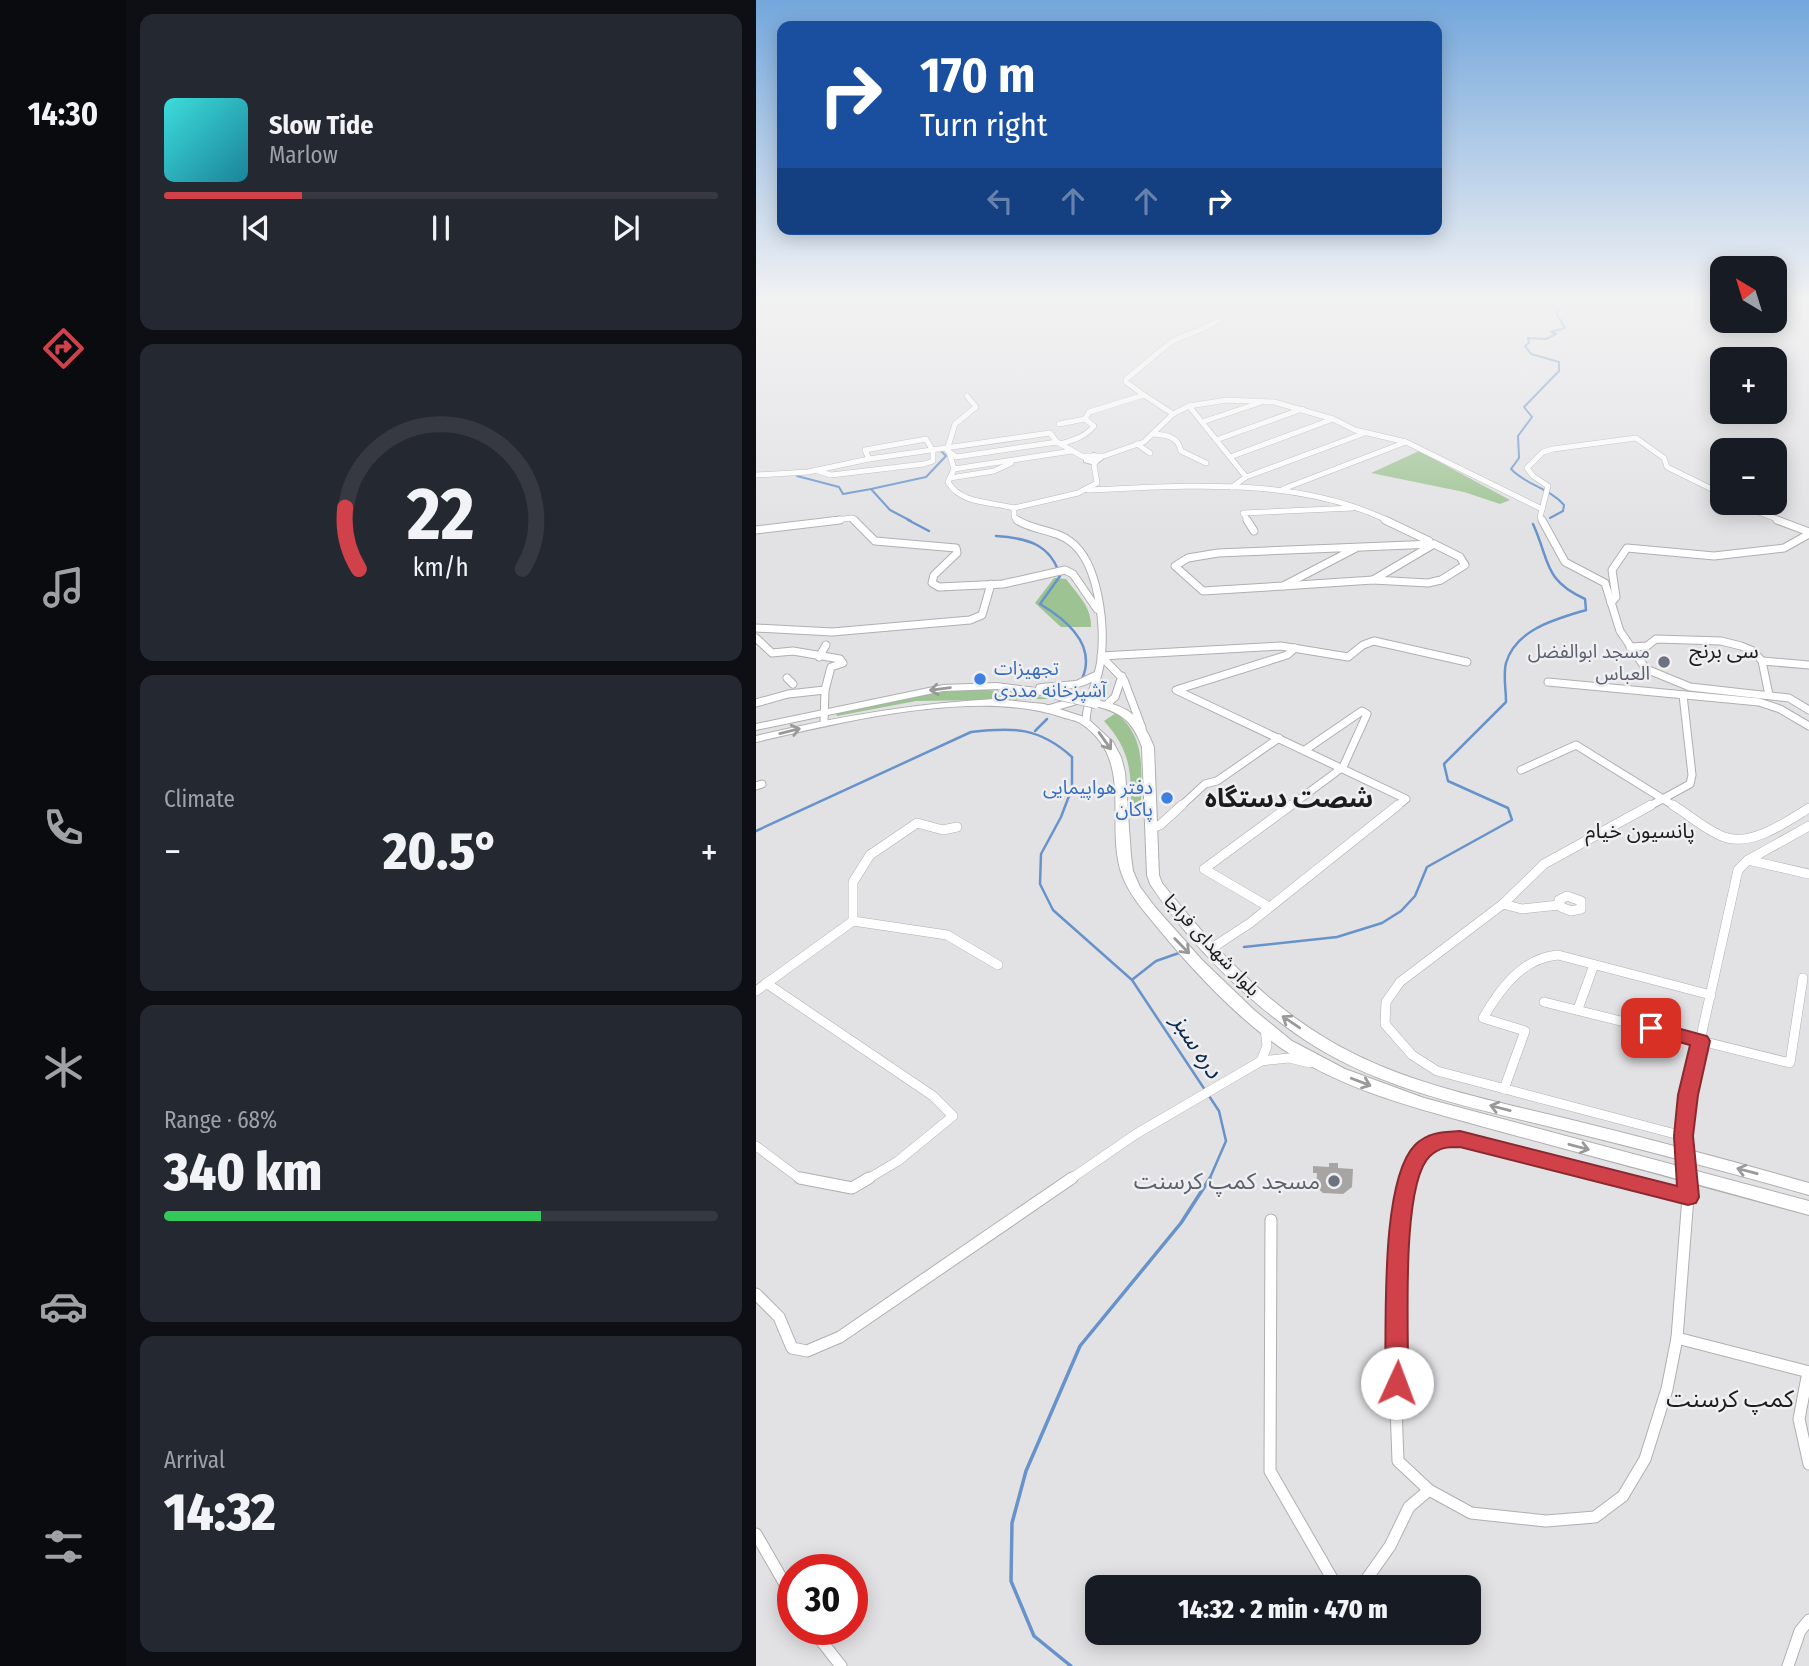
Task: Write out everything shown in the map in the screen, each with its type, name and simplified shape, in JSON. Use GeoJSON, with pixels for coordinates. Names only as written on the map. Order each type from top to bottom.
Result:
{"type":"FeatureCollection","features":[{"type":"Feature","properties":{"kind":"main road"},"geometry":{"type":"LineString","coordinates":[[1020,688],[1075,685],[1091,680],[1097,674]]}},
{"type":"Feature","properties":{"kind":"main road"},"geometry":{"type":"LineString","coordinates":[[756,739],[823,717],[943,688],[984,686],[1020,688],[1094,701],[1123,711],[1142,728]]}},
{"type":"Feature","properties":{"kind":"main road","name":"بلوار شهدای فراجا"},"geometry":{"type":"LineString","coordinates":[[823,717],[921,706],[1010,704],[1048,709],[1086,722],[1109,745],[1114,760],[1128,875],[1139,898],[1189,954],[1265,1028],[1321,1065],[1426,1105],[1809,1208]]}},
{"type":"Feature","properties":{"kind":"main road"},"geometry":{"type":"LineString","coordinates":[[756,727],[823,717]]}},
{"type":"Feature","properties":{"kind":"main road","name":"بلوار شهدای فراجا"},"geometry":{"type":"LineString","coordinates":[[1142,728],[1148,747],[1156,884],[1242,981],[1280,1015],[1323,1044],[1398,1078],[1496,1107],[1809,1189]]}},
{"type":"Feature","properties":{"kind":"street"},"geometry":{"type":"LineString","coordinates":[[1126,380],[1173,414]]}},
{"type":"Feature","properties":{"kind":"street"},"geometry":{"type":"LineString","coordinates":[[1085,419],[1088,412],[1144,394]]}},
{"type":"Feature","properties":{"kind":"street"},"geometry":{"type":"LineString","coordinates":[[967,396],[976,407],[955,424],[948,451],[954,469],[948,482],[950,490],[959,496],[998,502],[1014,508],[1028,502],[1088,490],[1232,487],[1280,490],[1319,496],[1356,508],[1434,544],[1460,557],[1465,565],[1441,580],[1428,583],[1373,580],[1203,591],[1175,566],[1188,558],[1218,553],[1434,544]]}},
{"type":"Feature","properties":{"kind":"street"},"geometry":{"type":"LineString","coordinates":[[1202,422],[1264,401]]}},
{"type":"Feature","properties":{"kind":"street"},"geometry":{"type":"LineString","coordinates":[[756,475],[815,470],[869,458],[948,451],[1050,433],[1072,451],[1093,459],[1137,444],[1153,434],[1173,414],[1189,406],[1207,402],[1264,401],[1302,409],[1333,419],[1355,430],[1406,442],[1542,509]]}},
{"type":"Feature","properties":{"kind":"street"},"geometry":{"type":"LineString","coordinates":[[1189,406],[1247,477]]}},
{"type":"Feature","properties":{"kind":"street"},"geometry":{"type":"LineString","coordinates":[[1216,440],[1302,409]]}},
{"type":"Feature","properties":{"kind":"street"},"geometry":{"type":"LineString","coordinates":[[948,451],[956,457],[973,456],[1059,443],[1080,439],[1090,433],[1094,426],[1085,419],[1059,424]]}},
{"type":"Feature","properties":{"kind":"street"},"geometry":{"type":"LineString","coordinates":[[1230,457],[1333,419]]}},
{"type":"Feature","properties":{"kind":"street"},"geometry":{"type":"LineString","coordinates":[[1232,487],[1247,477],[1368,432]]}},
{"type":"Feature","properties":{"kind":"street"},"geometry":{"type":"LineString","coordinates":[[1153,434],[1173,438],[1178,441],[1181,451],[1206,463]]}},
{"type":"Feature","properties":{"kind":"street"},"geometry":{"type":"LineString","coordinates":[[1710,488],[1667,467],[1664,458],[1636,438],[1543,452],[1527,468],[1547,491],[1540,517],[1556,542],[1560,555],[1570,565],[1605,583],[1620,631],[1646,669],[1690,687],[1788,698],[1809,710]]}},
{"type":"Feature","properties":{"kind":"street"},"geometry":{"type":"LineString","coordinates":[[815,470],[831,475],[930,463],[933,461],[933,451],[926,439],[865,450],[869,458]]}},
{"type":"Feature","properties":{"kind":"street"},"geometry":{"type":"LineString","coordinates":[[1280,490],[1406,442]]}},
{"type":"Feature","properties":{"kind":"street"},"geometry":{"type":"LineString","coordinates":[[1137,444],[1150,453]]}},
{"type":"Feature","properties":{"kind":"street"},"geometry":{"type":"LineString","coordinates":[[954,469],[1072,451]]}},
{"type":"Feature","properties":{"kind":"street"},"geometry":{"type":"LineString","coordinates":[[1088,490],[1097,483],[1093,459]]}},
{"type":"Feature","properties":{"kind":"street"},"geometry":{"type":"LineString","coordinates":[[950,478],[994,471],[1016,460]]}},
{"type":"Feature","properties":{"kind":"street"},"geometry":{"type":"LineString","coordinates":[[1014,508],[1014,517],[1020,524],[1048,529],[1071,540],[1087,556],[1096,579],[1101,656],[1094,701],[1086,722]]}},
{"type":"Feature","properties":{"kind":"street"},"geometry":{"type":"LineString","coordinates":[[1254,531],[1243,513],[1356,508]]}},
{"type":"Feature","properties":{"kind":"street"},"geometry":{"type":"LineString","coordinates":[[1765,515],[1809,533]]}},
{"type":"Feature","properties":{"kind":"street"},"geometry":{"type":"LineString","coordinates":[[756,530],[852,518],[875,541],[956,548],[957,553],[934,575],[932,583],[939,587],[1020,581],[1065,570],[1073,574],[1097,609]]}},
{"type":"Feature","properties":{"kind":"street"},"geometry":{"type":"LineString","coordinates":[[1611,603],[1616,597],[1612,570],[1627,548],[1714,556],[1784,548],[1809,533]]}},
{"type":"Feature","properties":{"kind":"street"},"geometry":{"type":"LineString","coordinates":[[1373,580],[1434,544]]}},
{"type":"Feature","properties":{"kind":"street"},"geometry":{"type":"LineString","coordinates":[[1283,586],[1356,548]]}},
{"type":"Feature","properties":{"kind":"street"},"geometry":{"type":"LineString","coordinates":[[756,628],[832,632],[971,620],[982,615],[991,584]]}},
{"type":"Feature","properties":{"kind":"street"},"geometry":{"type":"LineString","coordinates":[[756,638],[772,653],[793,651],[840,659],[843,663],[831,667],[825,690],[823,717]]}},
{"type":"Feature","properties":{"kind":"street"},"geometry":{"type":"LineString","coordinates":[[1630,647],[1647,646],[1657,639],[1721,641],[1753,651],[1762,661],[1769,695]]}},
{"type":"Feature","properties":{"kind":"street"},"geometry":{"type":"LineString","coordinates":[[1101,656],[1197,649],[1296,648],[1348,657],[1374,640],[1467,662]]}},
{"type":"Feature","properties":{"kind":"street"},"geometry":{"type":"LineString","coordinates":[[818,657],[826,645]]}},
{"type":"Feature","properties":{"kind":"street"},"geometry":{"type":"LineString","coordinates":[[1212,948],[1269,907],[1406,799],[1176,690],[1287,655],[1296,648]]}},
{"type":"Feature","properties":{"kind":"street"},"geometry":{"type":"LineString","coordinates":[[1101,656],[1115,666],[1122,676],[1136,703],[1142,728]]}},
{"type":"Feature","properties":{"kind":"street"},"geometry":{"type":"LineString","coordinates":[[1762,661],[1809,665]]}},
{"type":"Feature","properties":{"kind":"street"},"geometry":{"type":"LineString","coordinates":[[1048,709],[1115,696],[1122,676]]}},
{"type":"Feature","properties":{"kind":"street"},"geometry":{"type":"LineString","coordinates":[[1548,682],[1759,702],[1780,709],[1809,726]]}},
{"type":"Feature","properties":{"kind":"street"},"geometry":{"type":"LineString","coordinates":[[756,703],[788,694],[825,690]]}},
{"type":"Feature","properties":{"kind":"street"},"geometry":{"type":"LineString","coordinates":[[1683,695],[1692,775],[1690,784],[1544,864],[1503,904],[1400,982],[1386,1002],[1385,1024],[1412,1055],[1437,1071],[1684,1136]]}},
{"type":"Feature","properties":{"kind":"street"},"geometry":{"type":"LineString","coordinates":[[1269,907],[1204,869],[1343,767],[1367,714],[1362,711],[1305,750]]}},
{"type":"Feature","properties":{"kind":"street"},"geometry":{"type":"LineString","coordinates":[[1151,828],[1160,825],[1205,784],[1217,781],[1279,738]]}},
{"type":"Feature","properties":{"kind":"street"},"geometry":{"type":"LineString","coordinates":[[1521,770],[1576,745],[1724,837],[1739,840],[1759,836],[1809,808]]}},
{"type":"Feature","properties":{"kind":"street"},"geometry":{"type":"LineString","coordinates":[[853,921],[853,882],[870,855],[917,823],[943,830],[957,827]]}},
{"type":"Feature","properties":{"kind":"street"},"geometry":{"type":"LineString","coordinates":[[1688,1197],[1460,1139],[1438,1139],[1422,1151],[1408,1175],[1401,1211],[1396,1406],[1398,1461],[1429,1490],[1471,1513],[1546,1521],[1595,1517],[1623,1496],[1645,1459],[1667,1389],[1676,1338],[1688,1197],[1684,1136],[1688,1095],[1738,870],[1748,860],[1809,826]]}},
{"type":"Feature","properties":{"kind":"street"},"geometry":{"type":"LineString","coordinates":[[1748,860],[1809,874]]}},
{"type":"Feature","properties":{"kind":"street"},"geometry":{"type":"LineString","coordinates":[[1503,904],[1522,909],[1559,905]]}},
{"type":"Feature","properties":{"kind":"street"},"geometry":{"type":"LineString","coordinates":[[756,991],[853,921],[947,935],[998,965]]}},
{"type":"Feature","properties":{"kind":"street"},"geometry":{"type":"LineString","coordinates":[[1504,1089],[1524,1031],[1483,1018],[1497,993],[1531,964],[1549,954],[1711,995]]}},
{"type":"Feature","properties":{"kind":"street"},"geometry":{"type":"LineString","coordinates":[[1578,1009],[1594,965]]}},
{"type":"Feature","properties":{"kind":"street"},"geometry":{"type":"LineString","coordinates":[[1544,1002],[1790,1063],[1803,978]]}},
{"type":"Feature","properties":{"kind":"street"},"geometry":{"type":"LineString","coordinates":[[756,1146],[799,1178],[852,1188],[898,1161],[953,1116],[933,1096],[766,983]]}},
{"type":"Feature","properties":{"kind":"street"},"geometry":{"type":"LineString","coordinates":[[1261,1061],[1267,1046],[1265,1028]]}},
{"type":"Feature","properties":{"kind":"street"},"geometry":{"type":"LineString","coordinates":[[756,1294],[770,1303],[784,1323],[792,1348],[807,1351],[840,1337],[1136,1134],[1238,1073],[1261,1061],[1289,1058],[1321,1065]]}},
{"type":"Feature","properties":{"kind":"street"},"geometry":{"type":"LineString","coordinates":[[1271,1220],[1270,1471],[1330,1575]]}},
{"type":"Feature","properties":{"kind":"street"},"geometry":{"type":"LineString","coordinates":[[1676,1338],[1808,1372],[1799,1419],[1809,1464]]}},
{"type":"Feature","properties":{"kind":"street"},"geometry":{"type":"LineString","coordinates":[[1369,1575],[1390,1546],[1409,1507],[1429,1490]]}},
{"type":"Feature","properties":{"kind":"street"},"geometry":{"type":"LineString","coordinates":[[756,1534],[777,1570]]}},
{"type":"Feature","properties":{"kind":"street"},"geometry":{"type":"LineString","coordinates":[[1788,1666],[1800,1631],[1809,1620]]}},
{"type":"Feature","properties":{"kind":"street"},"geometry":{"type":"LineString","coordinates":[[824,1645],[841,1666]]}},
{"type":"Feature","properties":{"kind":"green space"},"geometry":{"type":"Polygon","coordinates":[[[1419,451],[1510,500],[1500,504],[1464,492],[1371,473],[1419,451]]]}},
{"type":"Feature","properties":{"kind":"green space"},"geometry":{"type":"Polygon","coordinates":[[[1054,578],[1066,579],[1079,596],[1089,613],[1091,627],[1061,627],[1035,603],[1054,578]]]}},
{"type":"Feature","properties":{"kind":"green space"},"geometry":{"type":"Polygon","coordinates":[[[972,689],[1027,693],[1049,699],[916,701],[837,716],[836,713],[933,693],[972,689]]]}},
{"type":"Feature","properties":{"kind":"green space"},"geometry":{"type":"Polygon","coordinates":[[[1116,713],[1127,723],[1138,746],[1141,813],[1131,813],[1131,786],[1125,753],[1104,721],[1116,713]]]}},
{"type":"Feature","properties":{"kind":"building","name":"مسجد کمپ کرسنت"},"geometry":{"type":"Polygon","coordinates":[[[1329,1163],[1338,1163],[1338,1168],[1353,1169],[1352,1187],[1343,1194],[1323,1193],[1316,1187],[1317,1173],[1313,1173],[1313,1166],[1329,1167],[1329,1163]]]}},
{"type":"Feature","properties":{"kind":"waterway"},"geometry":{"type":"LineString","coordinates":[[1550,380],[1524,407],[1532,417],[1518,436],[1519,458],[1511,469],[1552,494],[1564,505],[1563,511],[1550,518]]}},
{"type":"Feature","properties":{"kind":"waterway"},"geometry":{"type":"LineString","coordinates":[[871,489],[926,477],[946,456],[941,451]]}},
{"type":"Feature","properties":{"kind":"waterway"},"geometry":{"type":"LineString","coordinates":[[797,476],[839,487],[843,494],[871,489]]}},
{"type":"Feature","properties":{"kind":"waterway"},"geometry":{"type":"LineString","coordinates":[[871,489],[890,510],[911,521]]}},
{"type":"Feature","properties":{"kind":"waterway"},"geometry":{"type":"LineString","coordinates":[[908,520],[929,531]]}},
{"type":"Feature","properties":{"kind":"waterway"},"geometry":{"type":"LineString","coordinates":[[1244,947],[1337,937],[1382,923],[1401,911],[1415,896],[1427,867],[1512,820],[1508,808],[1448,781],[1444,764],[1506,702],[1506,663],[1518,642],[1538,627],[1586,610],[1585,599],[1571,592],[1555,577],[1533,524]]}},
{"type":"Feature","properties":{"kind":"waterway"},"geometry":{"type":"LineString","coordinates":[[996,536],[1028,541],[1044,550],[1056,565],[1060,576],[1040,604],[1060,618],[1077,635],[1086,655],[1082,679]]}},
{"type":"Feature","properties":{"kind":"waterway"},"geometry":{"type":"LineString","coordinates":[[1035,731],[1047,719]]}},
{"type":"Feature","properties":{"kind":"waterway","name":"دره سبز"},"geometry":{"type":"LineString","coordinates":[[756,831],[971,732],[1025,731],[1060,747],[1072,757],[1072,788],[1061,817],[1041,854],[1040,884],[1053,910],[1132,980],[1219,1111],[1226,1141],[1210,1179]]}},
{"type":"Feature","properties":{"kind":"waterway"},"geometry":{"type":"LineString","coordinates":[[1133,979],[1156,961],[1179,953]]}},
{"type":"Feature","properties":{"kind":"waterway","name":"دره سبز"},"geometry":{"type":"LineString","coordinates":[[1071,1666],[1034,1636],[1011,1581],[1012,1523],[1026,1471],[1080,1346],[1181,1223],[1210,1179]]}},
{"type":"Feature","properties":{"kind":"place","name":"مسجد ابوالفضل العباس"},"geometry":{"type":"Point","coordinates":[1664,662]}},
{"type":"Feature","properties":{"kind":"place","name":"تجهیزات آشپزخانه مددی"},"geometry":{"type":"Point","coordinates":[980,679]}},
{"type":"Feature","properties":{"kind":"place","name":"دفتر هواپیمایی پاکان"},"geometry":{"type":"Point","coordinates":[1167,798]}},
{"type":"Feature","properties":{"kind":"place","name":"مسجد کمپ کرسنت"},"geometry":{"type":"Point","coordinates":[1334,1181]}},
{"type":"Feature","properties":{"kind":"district","name":"سی برنج"},"geometry":{"type":"Point","coordinates":[1724,651]}},
{"type":"Feature","properties":{"kind":"district","name":"شصت دستگاه"},"geometry":{"type":"Point","coordinates":[1289,798]}},
{"type":"Feature","properties":{"kind":"district","name":"پانسیون خیام"},"geometry":{"type":"Point","coordinates":[1640,831]}},
{"type":"Feature","properties":{"kind":"district","name":"کمپ کرسنت"},"geometry":{"type":"Point","coordinates":[1730,1399]}},
{"type":"Feature","properties":{"kind":"route"},"geometry":{"type":"LineString","coordinates":[[1397,1383],[1401,1211],[1408,1175],[1422,1151],[1438,1139],[1460,1139],[1646,1184],[1688,1197],[1684,1136],[1688,1095],[1700,1041],[1651,1028]]}}]}
